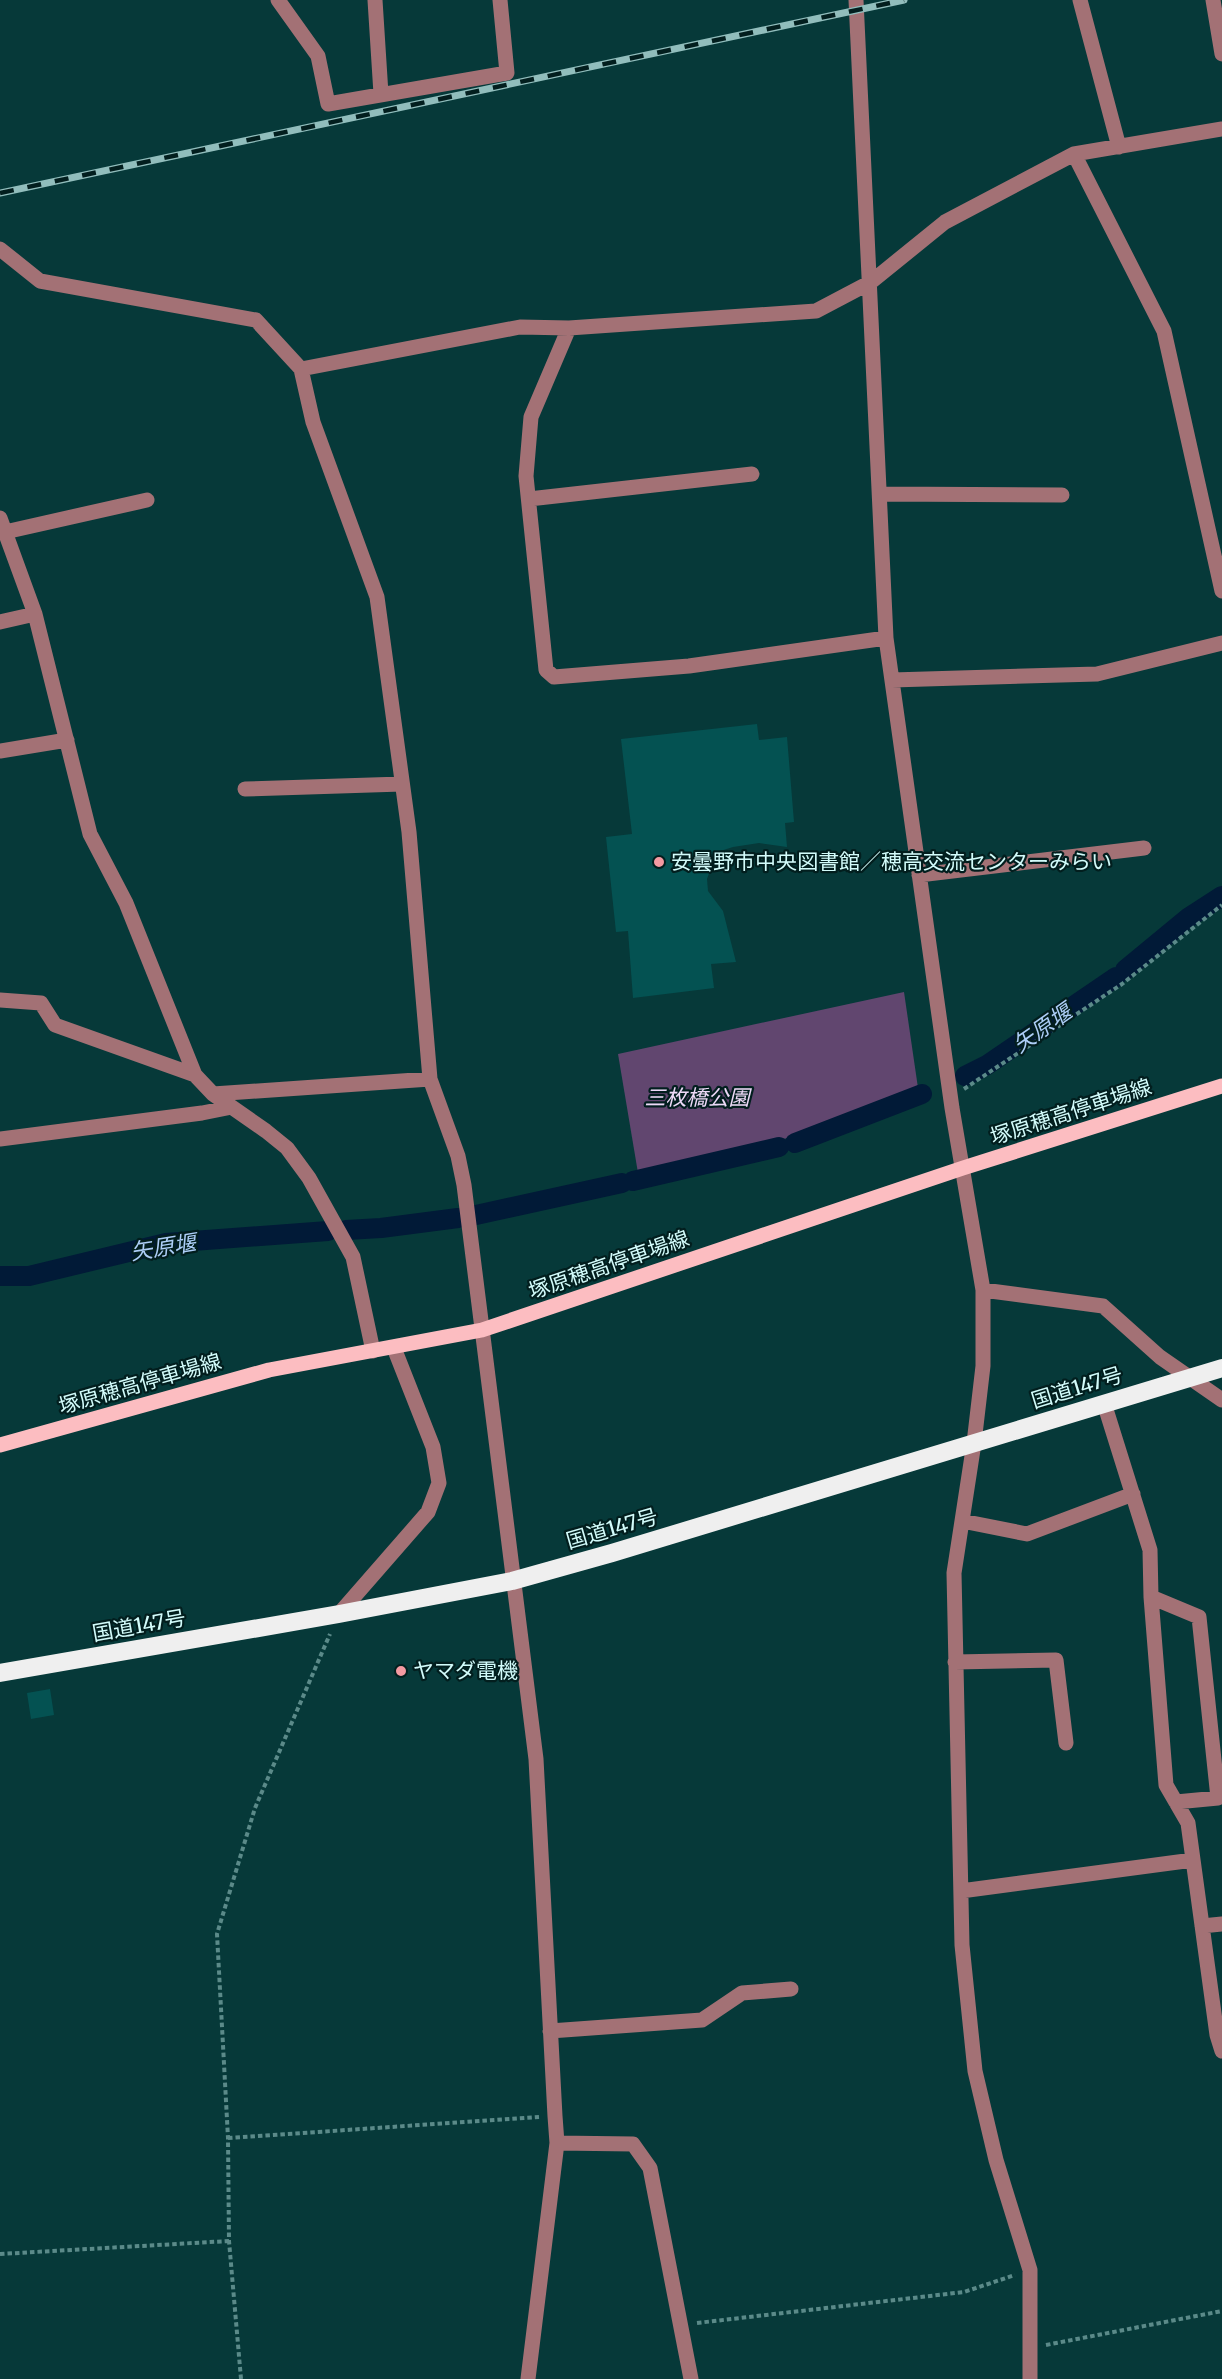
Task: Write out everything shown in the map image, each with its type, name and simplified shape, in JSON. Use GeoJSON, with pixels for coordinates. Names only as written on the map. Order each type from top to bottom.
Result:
{"type":"FeatureCollection","features":[{"type":"Feature","properties":{"kind":"highway","name":"国道147号"},"geometry":{"type":"LineString","coordinates":[[0,1673],[339,1614],[512,1581],[612,1554],[1222,1368]]}},
{"type":"Feature","properties":{"kind":"main road","name":"塚原穂高停車場線"},"geometry":{"type":"LineString","coordinates":[[0,1445],[269,1370],[482,1330],[963,1168],[1222,1086]]}},
{"type":"Feature","properties":{"kind":"street"},"geometry":{"type":"LineString","coordinates":[[278,0],[318,56],[328,104],[507,73],[500,0]]}},
{"type":"Feature","properties":{"kind":"street"},"geometry":{"type":"LineString","coordinates":[[375,0],[381,94]]}},
{"type":"Feature","properties":{"kind":"street"},"geometry":{"type":"LineString","coordinates":[[856,0],[886,638],[952,1108],[983,1290],[983,1366],[954,1573],[962,1945],[975,2071],[996,2160],[1030,2270],[1030,2379]]}},
{"type":"Feature","properties":{"kind":"street"},"geometry":{"type":"LineString","coordinates":[[1080,0],[1119,147]]}},
{"type":"Feature","properties":{"kind":"street"},"geometry":{"type":"LineString","coordinates":[[1213,0],[1222,54]]}},
{"type":"Feature","properties":{"kind":"street"},"geometry":{"type":"LineString","coordinates":[[301,369],[520,327],[569,328],[816,311],[871,282],[945,222],[1074,154],[1222,129]]}},
{"type":"Feature","properties":{"kind":"street"},"geometry":{"type":"LineString","coordinates":[[1074,154],[1164,331],[1222,591]]}},
{"type":"Feature","properties":{"kind":"street"},"geometry":{"type":"LineString","coordinates":[[0,249],[40,281],[256,320],[301,369],[313,422],[377,597],[409,832],[430,1079],[458,1156],[536,1759],[557,2143],[528,2379]]}},
{"type":"Feature","properties":{"kind":"street"},"geometry":{"type":"LineString","coordinates":[[569,328],[531,417],[526,476],[546,670],[554,677],[688,666],[886,638]]}},
{"type":"Feature","properties":{"kind":"street"},"geometry":{"type":"LineString","coordinates":[[529,499],[752,474]]}},
{"type":"Feature","properties":{"kind":"street"},"geometry":{"type":"LineString","coordinates":[[880,494],[1062,495]]}},
{"type":"Feature","properties":{"kind":"street"},"geometry":{"type":"LineString","coordinates":[[147,500],[3,525],[35,614],[90,834],[126,903],[195,1075],[213,1094],[286,1148],[309,1178],[353,1257],[373,1351]]}},
{"type":"Feature","properties":{"kind":"street"},"geometry":{"type":"LineString","coordinates":[[0,622],[35,614]]}},
{"type":"Feature","properties":{"kind":"street"},"geometry":{"type":"LineString","coordinates":[[892,680],[1097,674],[1222,643]]}},
{"type":"Feature","properties":{"kind":"street"},"geometry":{"type":"LineString","coordinates":[[0,751],[67,740]]}},
{"type":"Feature","properties":{"kind":"street"},"geometry":{"type":"LineString","coordinates":[[245,789],[402,783]]}},
{"type":"Feature","properties":{"kind":"street"},"geometry":{"type":"LineString","coordinates":[[919,875],[1144,848]]}},
{"type":"Feature","properties":{"kind":"street"},"geometry":{"type":"LineString","coordinates":[[0,1000],[41,1004],[55,1025],[195,1075]]}},
{"type":"Feature","properties":{"kind":"street"},"geometry":{"type":"LineString","coordinates":[[213,1094],[430,1079]]}},
{"type":"Feature","properties":{"kind":"street"},"geometry":{"type":"LineString","coordinates":[[0,1139],[202,1113],[232,1107]]}},
{"type":"Feature","properties":{"kind":"street"},"geometry":{"type":"LineString","coordinates":[[983,1290],[1103,1306],[1160,1357],[1222,1400]]}},
{"type":"Feature","properties":{"kind":"street"},"geometry":{"type":"LineString","coordinates":[[339,1614],[428,1512],[439,1483],[433,1447],[394,1348]]}},
{"type":"Feature","properties":{"kind":"street"},"geometry":{"type":"LineString","coordinates":[[1104,1403],[1150,1550],[1151,1597],[1166,1785],[1188,1823],[1217,2035],[1222,2051]]}},
{"type":"Feature","properties":{"kind":"street"},"geometry":{"type":"LineString","coordinates":[[962,1521],[1028,1534],[1133,1494]]}},
{"type":"Feature","properties":{"kind":"street"},"geometry":{"type":"LineString","coordinates":[[1151,1597],[1199,1617],[1218,1798],[1176,1802]]}},
{"type":"Feature","properties":{"kind":"street"},"geometry":{"type":"LineString","coordinates":[[956,1662],[1056,1660],[1066,1743]]}},
{"type":"Feature","properties":{"kind":"street"},"geometry":{"type":"LineString","coordinates":[[961,1892],[1193,1860]]}},
{"type":"Feature","properties":{"kind":"street"},"geometry":{"type":"LineString","coordinates":[[1202,1926],[1222,1924]]}},
{"type":"Feature","properties":{"kind":"street"},"geometry":{"type":"LineString","coordinates":[[550,2031],[702,2020],[742,1993],[791,1989]]}},
{"type":"Feature","properties":{"kind":"street"},"geometry":{"type":"LineString","coordinates":[[557,2143],[633,2144],[650,2168],[691,2379]]}},
{"type":"Feature","properties":{"kind":"path"},"geometry":{"type":"LineString","coordinates":[[958,1092],[971,1086],[1122,984],[1222,905]]}},
{"type":"Feature","properties":{"kind":"path"},"geometry":{"type":"LineString","coordinates":[[241,2379],[229,2241],[228,2138],[217,1934],[255,1808],[339,1614]]}},
{"type":"Feature","properties":{"kind":"path"},"geometry":{"type":"LineString","coordinates":[[228,2138],[555,2116]]}},
{"type":"Feature","properties":{"kind":"path"},"geometry":{"type":"LineString","coordinates":[[0,2254],[229,2241]]}},
{"type":"Feature","properties":{"kind":"path"},"geometry":{"type":"LineString","coordinates":[[681,2325],[964,2292],[1030,2270]]}},
{"type":"Feature","properties":{"kind":"path"},"geometry":{"type":"LineString","coordinates":[[1030,2348],[1222,2311]]}},
{"type":"Feature","properties":{"kind":"green space","name":"三枚橋公園"},"geometry":{"type":"Polygon","coordinates":[[[904,992],[918,1088],[805,1134],[638,1173],[618,1054],[904,992]]]}},
{"type":"Feature","properties":{"kind":"building","name":"安曇野市中央図書館／穂高交流センターみらい"},"geometry":{"type":"Polygon","coordinates":[[[757,724],[759,740],[787,737],[794,822],[785,823],[787,847],[759,843],[733,847],[708,855],[711,868],[707,879],[708,891],[723,911],[736,962],[711,964],[714,988],[633,998],[628,931],[616,932],[606,837],[632,834],[621,739],[757,724]]]}},
{"type":"Feature","properties":{"kind":"building"},"geometry":{"type":"Polygon","coordinates":[[[50,1689],[54,1715],[31,1719],[27,1693],[50,1689]]]}},
{"type":"Feature","properties":{"kind":"waterway","name":"矢原堰"},"geometry":{"type":"LineString","coordinates":[[1125,970],[1188,918],[1222,896]]}},
{"type":"Feature","properties":{"kind":"waterway","name":"矢原堰"},"geometry":{"type":"LineString","coordinates":[[965,1076],[987,1065],[1116,977]]}},
{"type":"Feature","properties":{"kind":"waterway","name":"矢原堰"},"geometry":{"type":"LineString","coordinates":[[795,1143],[922,1094]]}},
{"type":"Feature","properties":{"kind":"waterway","name":"矢原堰"},"geometry":{"type":"LineString","coordinates":[[633,1181],[779,1147]]}},
{"type":"Feature","properties":{"kind":"waterway","name":"矢原堰"},"geometry":{"type":"LineString","coordinates":[[476,1215],[622,1183]]}},
{"type":"Feature","properties":{"kind":"waterway","name":"矢原堰"},"geometry":{"type":"LineString","coordinates":[[346,1230],[458,1218]]}},
{"type":"Feature","properties":{"kind":"waterway","name":"矢原堰"},"geometry":{"type":"LineString","coordinates":[[0,1276],[29,1276],[166,1243],[328,1231]]}},
{"type":"Feature","properties":{"kind":"railway"},"geometry":{"type":"LineString","coordinates":[[0,193],[904,0]]}},
{"type":"Feature","properties":{"kind":"place","name":"安曇野市中央図書館／穂高交流センターみらい"},"geometry":{"type":"Point","coordinates":[659,862]}},
{"type":"Feature","properties":{"kind":"place","name":"ヤマダ電機"},"geometry":{"type":"Point","coordinates":[401,1671]}}]}
